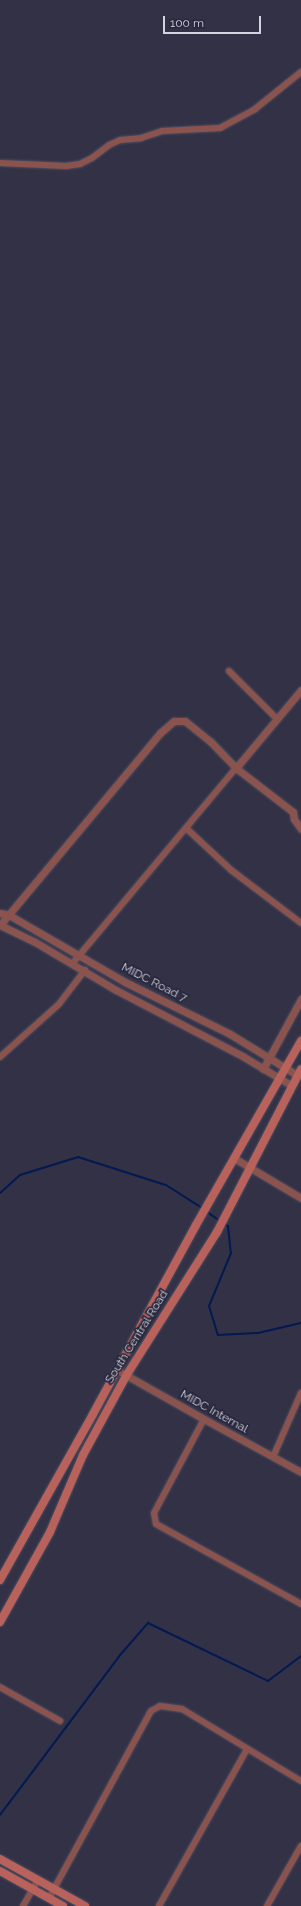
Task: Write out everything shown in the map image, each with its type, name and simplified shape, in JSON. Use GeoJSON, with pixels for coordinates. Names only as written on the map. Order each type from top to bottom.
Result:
{"type":"FeatureCollection","features":[{"type":"Feature","properties":{"kind":"main road","name":"South Central Road"},"geometry":{"type":"LineString","coordinates":[[0,1580],[234,1158],[301,1041]]}},
{"type":"Feature","properties":{"kind":"main road","name":"South Central Road"},"geometry":{"type":"LineString","coordinates":[[0,1622],[50,1532],[83,1455],[126,1376],[222,1222],[299,1072]]}},
{"type":"Feature","properties":{"kind":"main road"},"geometry":{"type":"LineString","coordinates":[[0,1859],[85,1906]]}},
{"type":"Feature","properties":{"kind":"main road"},"geometry":{"type":"LineString","coordinates":[[0,1870],[63,1906]]}},
{"type":"Feature","properties":{"kind":"street"},"geometry":{"type":"LineString","coordinates":[[0,163],[66,166],[86,161],[108,145],[120,140],[141,138],[162,131],[220,128],[255,109],[301,72]]}},
{"type":"Feature","properties":{"kind":"street"},"geometry":{"type":"LineString","coordinates":[[229,671],[277,719]]}},
{"type":"Feature","properties":{"kind":"street"},"geometry":{"type":"LineString","coordinates":[[72,964],[301,690]]}},
{"type":"Feature","properties":{"kind":"street"},"geometry":{"type":"LineString","coordinates":[[0,925],[160,733],[174,721],[185,721],[210,741],[236,768],[293,812],[294,819],[301,829]]}},
{"type":"Feature","properties":{"kind":"street"},"geometry":{"type":"LineString","coordinates":[[186,828],[231,870],[301,923]]}},
{"type":"Feature","properties":{"kind":"street","name":"MIDC Road 7"},"geometry":{"type":"LineString","coordinates":[[0,913],[9,915],[125,982],[230,1034],[286,1068],[299,1072]]}},
{"type":"Feature","properties":{"kind":"street","name":"MIDC Road 7"},"geometry":{"type":"LineString","coordinates":[[0,925],[35,942],[85,970],[116,990],[263,1068],[291,1085]]}},
{"type":"Feature","properties":{"kind":"street"},"geometry":{"type":"LineString","coordinates":[[0,1057],[59,1004],[85,970]]}},
{"type":"Feature","properties":{"kind":"street"},"geometry":{"type":"LineString","coordinates":[[263,1068],[301,999]]}},
{"type":"Feature","properties":{"kind":"street"},"geometry":{"type":"LineString","coordinates":[[234,1158],[301,1198]]}},
{"type":"Feature","properties":{"kind":"street","name":"MIDC Internal"},"geometry":{"type":"LineString","coordinates":[[117,1370],[301,1472]]}},
{"type":"Feature","properties":{"kind":"street"},"geometry":{"type":"LineString","coordinates":[[273,1457],[301,1393]]}},
{"type":"Feature","properties":{"kind":"street"},"geometry":{"type":"LineString","coordinates":[[204,1419],[154,1513],[156,1524],[301,1604]]}},
{"type":"Feature","properties":{"kind":"street"},"geometry":{"type":"LineString","coordinates":[[0,1687],[60,1721]]}},
{"type":"Feature","properties":{"kind":"street"},"geometry":{"type":"LineString","coordinates":[[48,1898],[151,1711],[160,1706],[182,1709],[301,1781]]}},
{"type":"Feature","properties":{"kind":"street"},"geometry":{"type":"LineString","coordinates":[[159,1906],[247,1749]]}},
{"type":"Feature","properties":{"kind":"street"},"geometry":{"type":"LineString","coordinates":[[267,1906],[301,1846]]}},
{"type":"Feature","properties":{"kind":"street"},"geometry":{"type":"LineString","coordinates":[[23,1906],[38,1880]]}},
{"type":"Feature","properties":{"kind":"waterway"},"geometry":{"type":"LineString","coordinates":[[0,1193],[20,1175],[78,1157],[166,1185],[202,1208]]}},
{"type":"Feature","properties":{"kind":"waterway"},"geometry":{"type":"LineString","coordinates":[[206,1211],[220,1221]]}},
{"type":"Feature","properties":{"kind":"waterway"},"geometry":{"type":"LineString","coordinates":[[224,1224],[228,1226],[231,1253],[209,1306],[218,1335],[258,1333],[301,1323]]}},
{"type":"Feature","properties":{"kind":"waterway"},"geometry":{"type":"LineString","coordinates":[[0,1815],[120,1655],[148,1623],[268,1681],[301,1656]]}}]}
